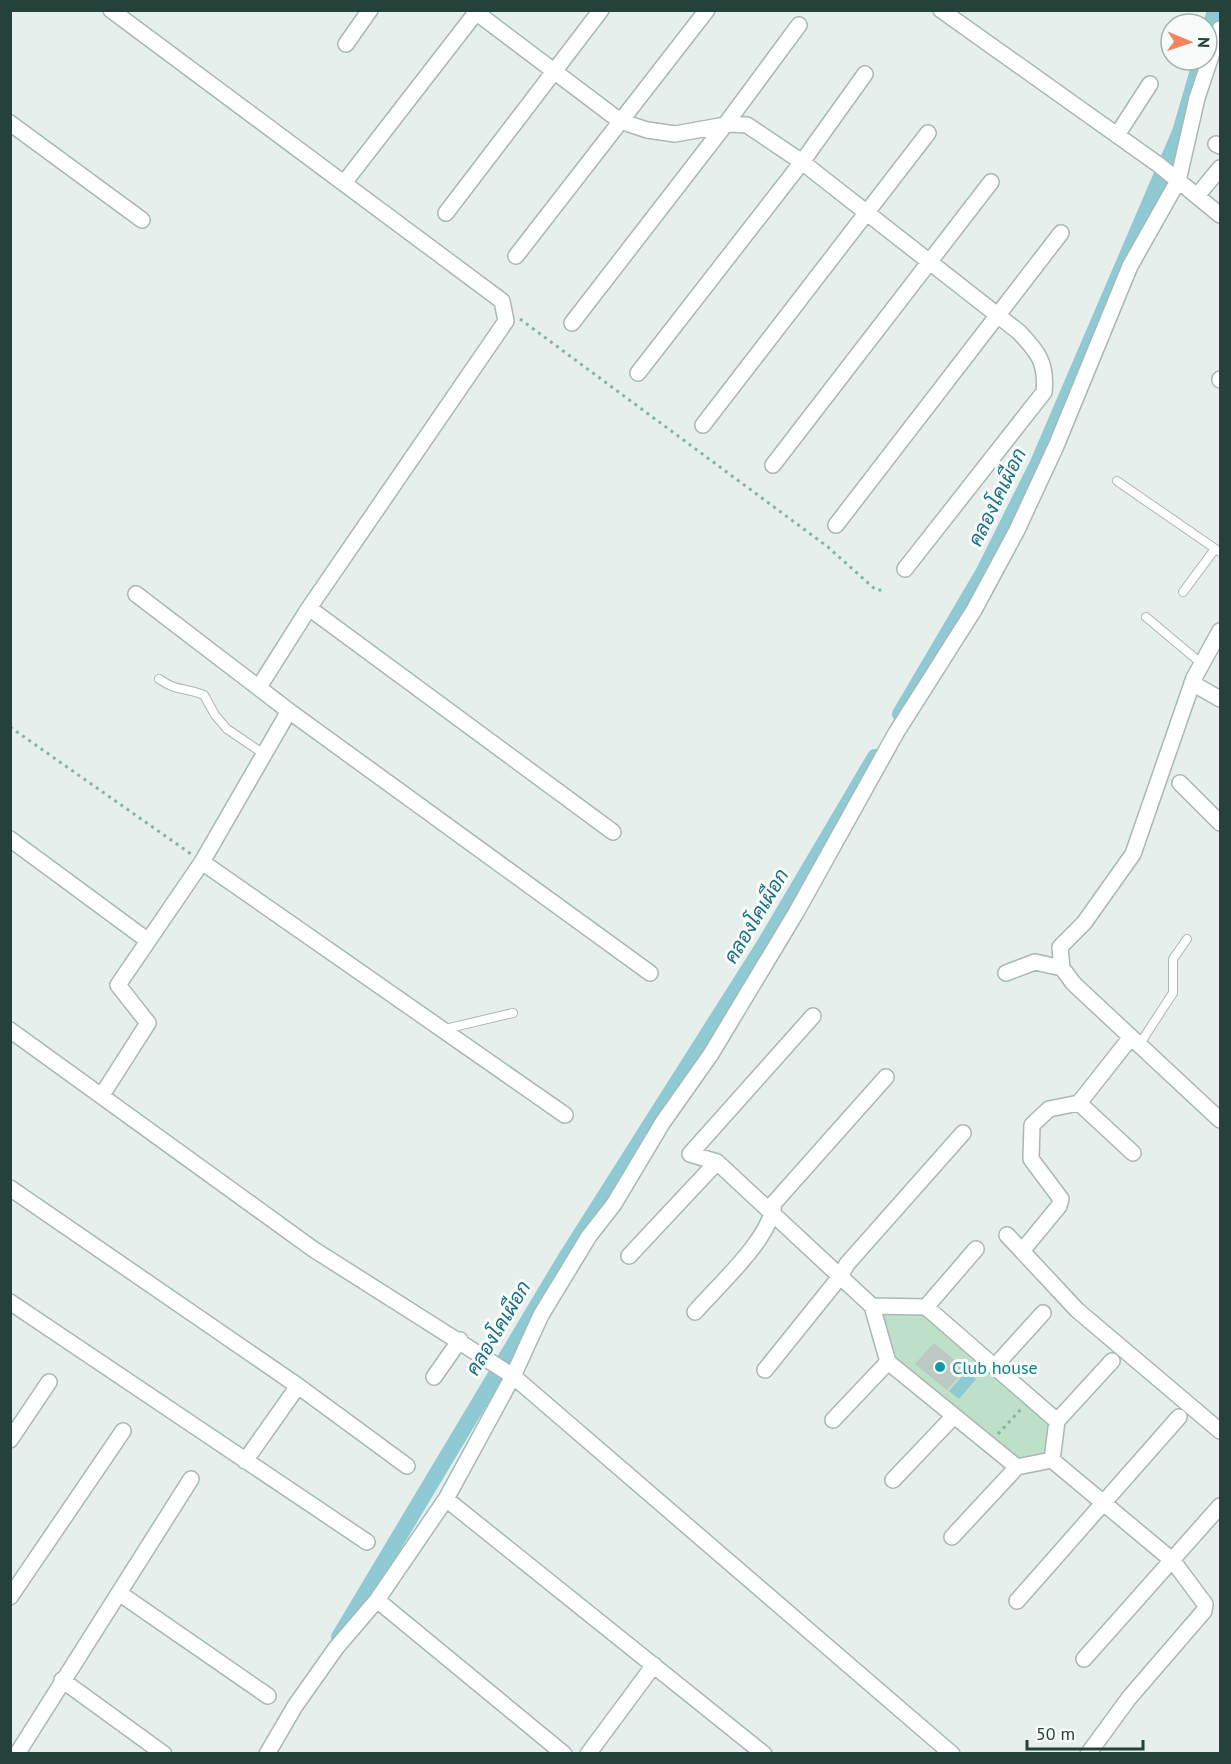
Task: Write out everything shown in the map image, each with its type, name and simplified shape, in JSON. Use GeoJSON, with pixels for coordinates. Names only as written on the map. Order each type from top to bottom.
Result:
{"type":"FeatureCollection","features":[{"type":"Feature","properties":{"kind":"street"},"geometry":{"type":"LineString","coordinates":[[111,10],[502,301],[504,307],[506,321],[309,608],[259,687]]}},
{"type":"Feature","properties":{"kind":"street"},"geometry":{"type":"LineString","coordinates":[[346,44],[370,10]]}},
{"type":"Feature","properties":{"kind":"street"},"geometry":{"type":"LineString","coordinates":[[446,213],[601,10]]}},
{"type":"Feature","properties":{"kind":"street"},"geometry":{"type":"LineString","coordinates":[[516,256],[707,10]]}},
{"type":"Feature","properties":{"kind":"street"},"geometry":{"type":"LineString","coordinates":[[941,10],[1159,165],[1221,215]]}},
{"type":"Feature","properties":{"kind":"street"},"geometry":{"type":"LineString","coordinates":[[344,183],[476,11],[620,121],[647,130],[675,134],[725,125],[747,125],[802,162],[998,316],[1039,353],[1045,378],[1044,392],[905,569]]}},
{"type":"Feature","properties":{"kind":"street"},"geometry":{"type":"LineString","coordinates":[[572,323],[799,25]]}},
{"type":"Feature","properties":{"kind":"street"},"geometry":{"type":"LineString","coordinates":[[267,1754],[294,1706],[336,1648],[377,1600],[446,1499],[541,1315],[589,1236],[614,1204],[663,1122],[711,1054],[797,911],[874,771],[974,610],[1017,530],[1056,446],[1130,266],[1176,179],[1197,98],[1221,29]]}},
{"type":"Feature","properties":{"kind":"street"},"geometry":{"type":"LineString","coordinates":[[638,373],[802,162],[865,74]]}},
{"type":"Feature","properties":{"kind":"street"},"geometry":{"type":"LineString","coordinates":[[1117,135],[1150,84]]}},
{"type":"Feature","properties":{"kind":"street"},"geometry":{"type":"LineString","coordinates":[[10,123],[142,220]]}},
{"type":"Feature","properties":{"kind":"street"},"geometry":{"type":"LineString","coordinates":[[703,425],[868,214],[928,133]]}},
{"type":"Feature","properties":{"kind":"street"},"geometry":{"type":"LineString","coordinates":[[1197,196],[1221,168]]}},
{"type":"Feature","properties":{"kind":"street"},"geometry":{"type":"LineString","coordinates":[[774,465],[991,182]]}},
{"type":"Feature","properties":{"kind":"street"},"geometry":{"type":"LineString","coordinates":[[836,525],[1061,233]]}},
{"type":"Feature","properties":{"kind":"street"},"geometry":{"type":"LineString","coordinates":[[135,594],[288,711],[650,973]]}},
{"type":"Feature","properties":{"kind":"street"},"geometry":{"type":"LineString","coordinates":[[309,608],[613,832]]}},
{"type":"Feature","properties":{"kind":"street"},"geometry":{"type":"LineString","coordinates":[[1221,631],[1192,683],[1133,854],[1084,923],[1060,947],[1062,968],[1074,984],[1221,1120]]}},
{"type":"Feature","properties":{"kind":"street"},"geometry":{"type":"LineString","coordinates":[[1192,683],[1221,699]]}},
{"type":"Feature","properties":{"kind":"street"},"geometry":{"type":"LineString","coordinates":[[102,1095],[148,1023],[118,985],[202,862],[288,711]]}},
{"type":"Feature","properties":{"kind":"street"},"geometry":{"type":"LineString","coordinates":[[1180,783],[1221,823]]}},
{"type":"Feature","properties":{"kind":"street"},"geometry":{"type":"LineString","coordinates":[[10,839],[147,940]]}},
{"type":"Feature","properties":{"kind":"street"},"geometry":{"type":"LineString","coordinates":[[202,862],[564,1115]]}},
{"type":"Feature","properties":{"kind":"street"},"geometry":{"type":"LineString","coordinates":[[1006,973],[1035,962],[1062,968]]}},
{"type":"Feature","properties":{"kind":"street"},"geometry":{"type":"LineString","coordinates":[[813,1016],[690,1154],[717,1162],[839,1278],[872,1306],[888,1362],[953,1418],[990,1443],[1017,1467]]}},
{"type":"Feature","properties":{"kind":"street"},"geometry":{"type":"LineString","coordinates":[[10,1030],[313,1249],[510,1374],[952,1754]]}},
{"type":"Feature","properties":{"kind":"street"},"geometry":{"type":"LineString","coordinates":[[1022,1251],[1059,1206],[1061,1199],[1031,1159],[1032,1125],[1039,1116],[1049,1110],[1079,1102],[1135,1041]]}},
{"type":"Feature","properties":{"kind":"street"},"geometry":{"type":"LineString","coordinates":[[695,1312],[757,1241],[773,1214],[774,1203],[886,1077]]}},
{"type":"Feature","properties":{"kind":"street"},"geometry":{"type":"LineString","coordinates":[[1079,1102],[1133,1153]]}},
{"type":"Feature","properties":{"kind":"street"},"geometry":{"type":"LineString","coordinates":[[765,1370],[839,1278],[847,1264],[963,1133]]}},
{"type":"Feature","properties":{"kind":"street"},"geometry":{"type":"LineString","coordinates":[[628,1256],[717,1162]]}},
{"type":"Feature","properties":{"kind":"street"},"geometry":{"type":"LineString","coordinates":[[10,1188],[297,1386],[407,1466]]}},
{"type":"Feature","properties":{"kind":"street"},"geometry":{"type":"LineString","coordinates":[[1007,1235],[1077,1310],[1221,1431]]}},
{"type":"Feature","properties":{"kind":"street"},"geometry":{"type":"LineString","coordinates":[[926,1307],[976,1250]]}},
{"type":"Feature","properties":{"kind":"street"},"geometry":{"type":"LineString","coordinates":[[10,1302],[367,1542]]}},
{"type":"Feature","properties":{"kind":"street"},"geometry":{"type":"LineString","coordinates":[[872,1306],[926,1307],[1057,1420]]}},
{"type":"Feature","properties":{"kind":"street"},"geometry":{"type":"LineString","coordinates":[[995,1366],[1044,1313]]}},
{"type":"Feature","properties":{"kind":"street"},"geometry":{"type":"LineString","coordinates":[[434,1377],[459,1340]]}},
{"type":"Feature","properties":{"kind":"street"},"geometry":{"type":"LineString","coordinates":[[1052,1460],[1057,1420],[1112,1361]]}},
{"type":"Feature","properties":{"kind":"street"},"geometry":{"type":"LineString","coordinates":[[833,1420],[888,1362]]}},
{"type":"Feature","properties":{"kind":"street"},"geometry":{"type":"LineString","coordinates":[[10,1440],[49,1382]]}},
{"type":"Feature","properties":{"kind":"street"},"geometry":{"type":"LineString","coordinates":[[245,1461],[297,1386]]}},
{"type":"Feature","properties":{"kind":"street"},"geometry":{"type":"LineString","coordinates":[[1017,1601],[1179,1417]]}},
{"type":"Feature","properties":{"kind":"street"},"geometry":{"type":"LineString","coordinates":[[893,1480],[953,1418]]}},
{"type":"Feature","properties":{"kind":"street"},"geometry":{"type":"LineString","coordinates":[[10,1596],[123,1431]]}},
{"type":"Feature","properties":{"kind":"street"},"geometry":{"type":"LineString","coordinates":[[1052,1460],[1173,1561],[1202,1596],[1205,1604],[1204,1611],[1130,1698],[1088,1754]]}},
{"type":"Feature","properties":{"kind":"street"},"geometry":{"type":"LineString","coordinates":[[952,1537],[1017,1467],[1052,1460]]}},
{"type":"Feature","properties":{"kind":"street"},"geometry":{"type":"LineString","coordinates":[[17,1754],[191,1479]]}},
{"type":"Feature","properties":{"kind":"street"},"geometry":{"type":"LineString","coordinates":[[446,1499],[764,1754]]}},
{"type":"Feature","properties":{"kind":"street"},"geometry":{"type":"LineString","coordinates":[[1084,1659],[1221,1506]]}},
{"type":"Feature","properties":{"kind":"street"},"geometry":{"type":"LineString","coordinates":[[118,1593],[268,1696]]}},
{"type":"Feature","properties":{"kind":"street"},"geometry":{"type":"LineString","coordinates":[[377,1600],[564,1754]]}},
{"type":"Feature","properties":{"kind":"street"},"geometry":{"type":"LineString","coordinates":[[588,1754],[654,1665]]}},
{"type":"Feature","properties":{"kind":"street"},"geometry":{"type":"LineString","coordinates":[[62,1680],[164,1754]]}},
{"type":"Feature","properties":{"kind":"lane"},"geometry":{"type":"LineString","coordinates":[[1117,482],[1218,550],[1183,592]]}},
{"type":"Feature","properties":{"kind":"lane"},"geometry":{"type":"LineString","coordinates":[[1146,617],[1202,663]]}},
{"type":"Feature","properties":{"kind":"lane"},"geometry":{"type":"LineString","coordinates":[[159,680],[174,690],[187,689],[204,695],[215,716],[227,729],[264,754]]}},
{"type":"Feature","properties":{"kind":"lane"},"geometry":{"type":"LineString","coordinates":[[1135,1041],[1173,993],[1173,959],[1187,939]]}},
{"type":"Feature","properties":{"kind":"lane"},"geometry":{"type":"LineString","coordinates":[[443,1029],[513,1013]]}},
{"type":"Feature","properties":{"kind":"path"},"geometry":{"type":"LineString","coordinates":[[504,307],[828,546],[876,590],[885,590]]}},
{"type":"Feature","properties":{"kind":"path"},"geometry":{"type":"LineString","coordinates":[[10,727],[202,862]]}},
{"type":"Feature","properties":{"kind":"path"},"geometry":{"type":"LineString","coordinates":[[990,1443],[1032,1398]]}},
{"type":"Feature","properties":{"kind":"green space"},"geometry":{"type":"Polygon","coordinates":[[[872,1306],[926,1307],[1057,1421],[1052,1460],[1017,1467],[888,1362],[872,1306]]]}},
{"type":"Feature","properties":{"kind":"water"},"geometry":{"type":"Polygon","coordinates":[[[967,1371],[976,1379],[959,1399],[949,1391],[967,1371]]]}},
{"type":"Feature","properties":{"kind":"building","name":"Club house"},"geometry":{"type":"Polygon","coordinates":[[[934,1344],[964,1369],[947,1389],[916,1364],[934,1344]]]}},
{"type":"Feature","properties":{"kind":"waterway","name":"คลองโคเผือก"},"geometry":{"type":"LineString","coordinates":[[900,714],[983,573],[1038,463],[1180,132],[1198,72]]}},
{"type":"Feature","properties":{"kind":"waterway","name":"คลองโคเผือก"},"geometry":{"type":"LineString","coordinates":[[339,1637],[565,1259],[764,945],[875,757]]}},
{"type":"Feature","properties":{"kind":"place","name":"Club house"},"geometry":{"type":"Point","coordinates":[940,1367]}}]}
